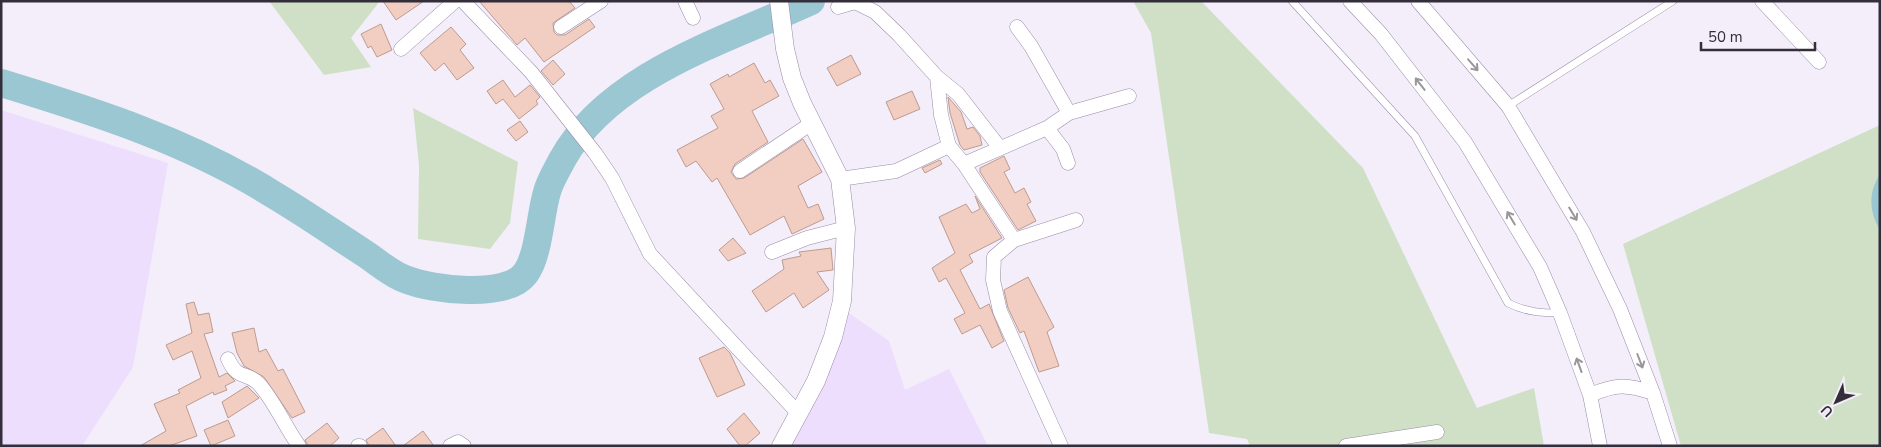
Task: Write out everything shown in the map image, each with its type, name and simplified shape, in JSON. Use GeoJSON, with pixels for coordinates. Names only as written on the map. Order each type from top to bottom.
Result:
{"type":"FeatureCollection","features":[{"type":"Feature","properties":{"kind":"street"},"geometry":{"type":"LineString","coordinates":[[401,49],[455,1]]}},
{"type":"Feature","properties":{"kind":"street"},"geometry":{"type":"LineString","coordinates":[[463,1],[531,72],[595,153],[612,178],[650,254],[798,413]]}},
{"type":"Feature","properties":{"kind":"street"},"geometry":{"type":"LineString","coordinates":[[561,27],[601,1]]}},
{"type":"Feature","properties":{"kind":"street"},"geometry":{"type":"LineString","coordinates":[[685,1],[693,18]]}},
{"type":"Feature","properties":{"kind":"street"},"geometry":{"type":"LineString","coordinates":[[780,1],[783,32],[792,78],[840,179],[846,228],[842,301],[833,337],[816,380],[781,446]]}},
{"type":"Feature","properties":{"kind":"street"},"geometry":{"type":"LineString","coordinates":[[1350,1],[1381,34],[1465,142],[1540,267],[1560,314],[1590,395],[1600,446]]}},
{"type":"Feature","properties":{"kind":"street"},"geometry":{"type":"LineString","coordinates":[[1762,1],[1820,62]]}},
{"type":"Feature","properties":{"kind":"street"},"geometry":{"type":"LineString","coordinates":[[838,7],[855,2],[874,12],[899,35],[937,77],[958,94],[1000,148]]}},
{"type":"Feature","properties":{"kind":"street"},"geometry":{"type":"LineString","coordinates":[[1421,2],[1508,106],[1583,232],[1620,309],[1653,393],[1670,446]]}},
{"type":"Feature","properties":{"kind":"street"},"geometry":{"type":"LineString","coordinates":[[1017,27],[1031,46],[1069,113]]}},
{"type":"Feature","properties":{"kind":"street"},"geometry":{"type":"LineString","coordinates":[[937,77],[941,114],[949,146],[964,164],[1014,240]]}},
{"type":"Feature","properties":{"kind":"street"},"geometry":{"type":"LineString","coordinates":[[964,164],[1047,128],[1069,113],[1129,96]]}},
{"type":"Feature","properties":{"kind":"street"},"geometry":{"type":"LineString","coordinates":[[740,170],[812,123]]}},
{"type":"Feature","properties":{"kind":"street"},"geometry":{"type":"LineString","coordinates":[[1047,128],[1063,149],[1068,163]]}},
{"type":"Feature","properties":{"kind":"street"},"geometry":{"type":"LineString","coordinates":[[840,179],[896,171],[949,146]]}},
{"type":"Feature","properties":{"kind":"street"},"geometry":{"type":"LineString","coordinates":[[1061,446],[1000,311],[993,280],[994,257],[1014,240],[1076,220]]}},
{"type":"Feature","properties":{"kind":"street"},"geometry":{"type":"LineString","coordinates":[[772,252],[807,238],[846,228]]}},
{"type":"Feature","properties":{"kind":"street"},"geometry":{"type":"LineString","coordinates":[[228,360],[233,370],[258,383],[299,446]]}},
{"type":"Feature","properties":{"kind":"street"},"geometry":{"type":"LineString","coordinates":[[1590,395],[1610,386],[1632,386],[1653,393]]}},
{"type":"Feature","properties":{"kind":"street"},"geometry":{"type":"LineString","coordinates":[[1346,446],[1438,432]]}},
{"type":"Feature","properties":{"kind":"street"},"geometry":{"type":"LineString","coordinates":[[450,446],[458,442],[464,446]]}},
{"type":"Feature","properties":{"kind":"lane"},"geometry":{"type":"LineString","coordinates":[[1292,1],[1415,136],[1508,303],[1521,310],[1534,313],[1560,314]]}},
{"type":"Feature","properties":{"kind":"lane"},"geometry":{"type":"LineString","coordinates":[[1508,106],[1673,1]]}},
{"type":"Feature","properties":{"kind":"shaded area"},"geometry":{"type":"Polygon","coordinates":[[[1,110],[168,163],[133,367],[82,446],[1,446],[1,110]]]}},
{"type":"Feature","properties":{"kind":"shaded area"},"geometry":{"type":"Polygon","coordinates":[[[846,311],[889,341],[905,390],[949,369],[988,446],[784,446],[846,311]]]}},
{"type":"Feature","properties":{"kind":"green space"},"geometry":{"type":"Polygon","coordinates":[[[269,1],[380,1],[351,38],[371,67],[324,75],[269,1]]]}},
{"type":"Feature","properties":{"kind":"green space"},"geometry":{"type":"Polygon","coordinates":[[[1133,1],[1201,1],[1363,168],[1477,408],[1534,388],[1544,446],[1250,446],[1247,439],[1209,433],[1151,33],[1133,1]]]}},
{"type":"Feature","properties":{"kind":"green space"},"geometry":{"type":"Polygon","coordinates":[[[413,108],[518,162],[510,223],[490,249],[418,239],[419,165],[413,108]]]}},
{"type":"Feature","properties":{"kind":"green space"},"geometry":{"type":"Polygon","coordinates":[[[1880,125],[1880,446],[1681,446],[1623,244],[1880,125]]]}},
{"type":"Feature","properties":{"kind":"water"},"geometry":{"type":"Polygon","coordinates":[[[1880,174],[1880,230],[1876,223],[1871,202],[1873,188],[1880,174]]]}},
{"type":"Feature","properties":{"kind":"building"},"geometry":{"type":"Polygon","coordinates":[[[383,1],[424,1],[396,20],[383,1]]]}},
{"type":"Feature","properties":{"kind":"building"},"geometry":{"type":"Polygon","coordinates":[[[479,1],[569,1],[575,8],[553,23],[554,32],[557,35],[565,35],[589,19],[595,27],[544,62],[525,38],[517,45],[479,1]]]}},
{"type":"Feature","properties":{"kind":"building"},"geometry":{"type":"Polygon","coordinates":[[[381,24],[392,50],[377,57],[371,46],[368,48],[361,34],[381,24]]]}},
{"type":"Feature","properties":{"kind":"building"},"geometry":{"type":"Polygon","coordinates":[[[451,27],[466,44],[460,50],[474,68],[457,80],[444,63],[435,71],[420,53],[451,27]]]}},
{"type":"Feature","properties":{"kind":"building"},"geometry":{"type":"Polygon","coordinates":[[[851,55],[861,74],[837,86],[827,68],[851,55]]]}},
{"type":"Feature","properties":{"kind":"building"},"geometry":{"type":"Polygon","coordinates":[[[553,60],[565,74],[553,85],[541,71],[553,60]]]}},
{"type":"Feature","properties":{"kind":"building"},"geometry":{"type":"Polygon","coordinates":[[[754,63],[765,83],[770,80],[779,96],[752,111],[768,142],[735,164],[731,172],[736,179],[744,178],[803,139],[822,172],[798,186],[808,208],[818,204],[824,219],[792,234],[784,216],[750,235],[717,178],[712,182],[696,161],[686,167],[677,150],[718,128],[711,116],[724,109],[710,84],[728,74],[729,77],[754,63]]]}},
{"type":"Feature","properties":{"kind":"building"},"geometry":{"type":"Polygon","coordinates":[[[503,80],[515,97],[530,85],[540,97],[536,101],[538,104],[519,119],[503,99],[496,104],[487,91],[503,80]]]}},
{"type":"Feature","properties":{"kind":"building"},"geometry":{"type":"Polygon","coordinates":[[[912,91],[920,109],[894,120],[886,102],[912,91]]]}},
{"type":"Feature","properties":{"kind":"building"},"geometry":{"type":"Polygon","coordinates":[[[948,97],[961,112],[967,129],[973,127],[980,136],[982,145],[964,150],[960,145],[950,113],[948,97]]]}},
{"type":"Feature","properties":{"kind":"building"},"geometry":{"type":"Polygon","coordinates":[[[520,121],[528,132],[516,141],[507,130],[520,121]]]}},
{"type":"Feature","properties":{"kind":"building"},"geometry":{"type":"Polygon","coordinates":[[[1004,156],[1010,169],[1004,172],[1015,193],[1024,188],[1031,202],[1027,204],[1036,221],[1018,230],[980,172],[980,168],[1004,156]]]}},
{"type":"Feature","properties":{"kind":"building"},"geometry":{"type":"Polygon","coordinates":[[[940,160],[942,164],[925,173],[922,168],[940,160]]]}},
{"type":"Feature","properties":{"kind":"building"},"geometry":{"type":"Polygon","coordinates":[[[975,196],[1002,238],[969,255],[973,262],[960,270],[980,309],[989,304],[1004,341],[992,348],[980,325],[962,334],[954,319],[965,313],[946,278],[939,282],[932,268],[955,253],[939,217],[966,204],[972,213],[980,209],[975,196]]]}},
{"type":"Feature","properties":{"kind":"building"},"geometry":{"type":"Polygon","coordinates":[[[733,238],[746,253],[728,261],[719,250],[733,238]]]}},
{"type":"Feature","properties":{"kind":"building"},"geometry":{"type":"Polygon","coordinates":[[[831,248],[833,270],[817,272],[829,290],[803,308],[794,293],[766,312],[752,291],[784,269],[782,260],[801,256],[799,252],[831,248]]]}},
{"type":"Feature","properties":{"kind":"building"},"geometry":{"type":"Polygon","coordinates":[[[1028,277],[1054,327],[1047,332],[1059,366],[1039,372],[1024,331],[1020,333],[1008,308],[1004,290],[1028,277]]]}},
{"type":"Feature","properties":{"kind":"building"},"geometry":{"type":"Polygon","coordinates":[[[194,302],[198,315],[209,313],[213,332],[204,334],[219,377],[227,373],[235,381],[225,386],[227,390],[214,395],[213,392],[186,406],[197,436],[169,446],[140,446],[166,431],[154,404],[180,393],[178,390],[201,378],[192,351],[173,360],[166,345],[192,333],[186,304],[194,302]]]}},
{"type":"Feature","properties":{"kind":"building"},"geometry":{"type":"Polygon","coordinates":[[[254,328],[259,352],[266,349],[278,371],[283,369],[305,412],[292,418],[264,377],[244,366],[237,353],[232,333],[254,328]]]}},
{"type":"Feature","properties":{"kind":"building"},"geometry":{"type":"Polygon","coordinates":[[[724,347],[730,353],[745,385],[717,397],[699,358],[724,347]]]}},
{"type":"Feature","properties":{"kind":"building"},"geometry":{"type":"Polygon","coordinates":[[[247,386],[259,398],[228,418],[222,402],[247,386]]]}},
{"type":"Feature","properties":{"kind":"building"},"geometry":{"type":"Polygon","coordinates":[[[744,413],[760,433],[745,446],[740,446],[727,429],[744,413]]]}},
{"type":"Feature","properties":{"kind":"building"},"geometry":{"type":"Polygon","coordinates":[[[228,420],[235,436],[211,446],[204,430],[228,420]]]}},
{"type":"Feature","properties":{"kind":"building"},"geometry":{"type":"Polygon","coordinates":[[[327,423],[339,438],[330,446],[308,446],[305,440],[327,423]]]}},
{"type":"Feature","properties":{"kind":"building"},"geometry":{"type":"Polygon","coordinates":[[[383,428],[396,446],[369,446],[366,440],[383,428]]]}},
{"type":"Feature","properties":{"kind":"building"},"geometry":{"type":"Polygon","coordinates":[[[423,431],[434,446],[403,446],[423,431]]]}},
{"type":"Feature","properties":{"kind":"waterway"},"geometry":{"type":"LineString","coordinates":[[1,83],[107,117],[209,159],[286,202],[400,277],[417,283],[449,289],[486,289],[502,287],[515,282],[525,274],[530,266],[539,235],[548,188],[562,160],[583,130],[609,104],[639,82],[673,63],[811,1]]}}]}
